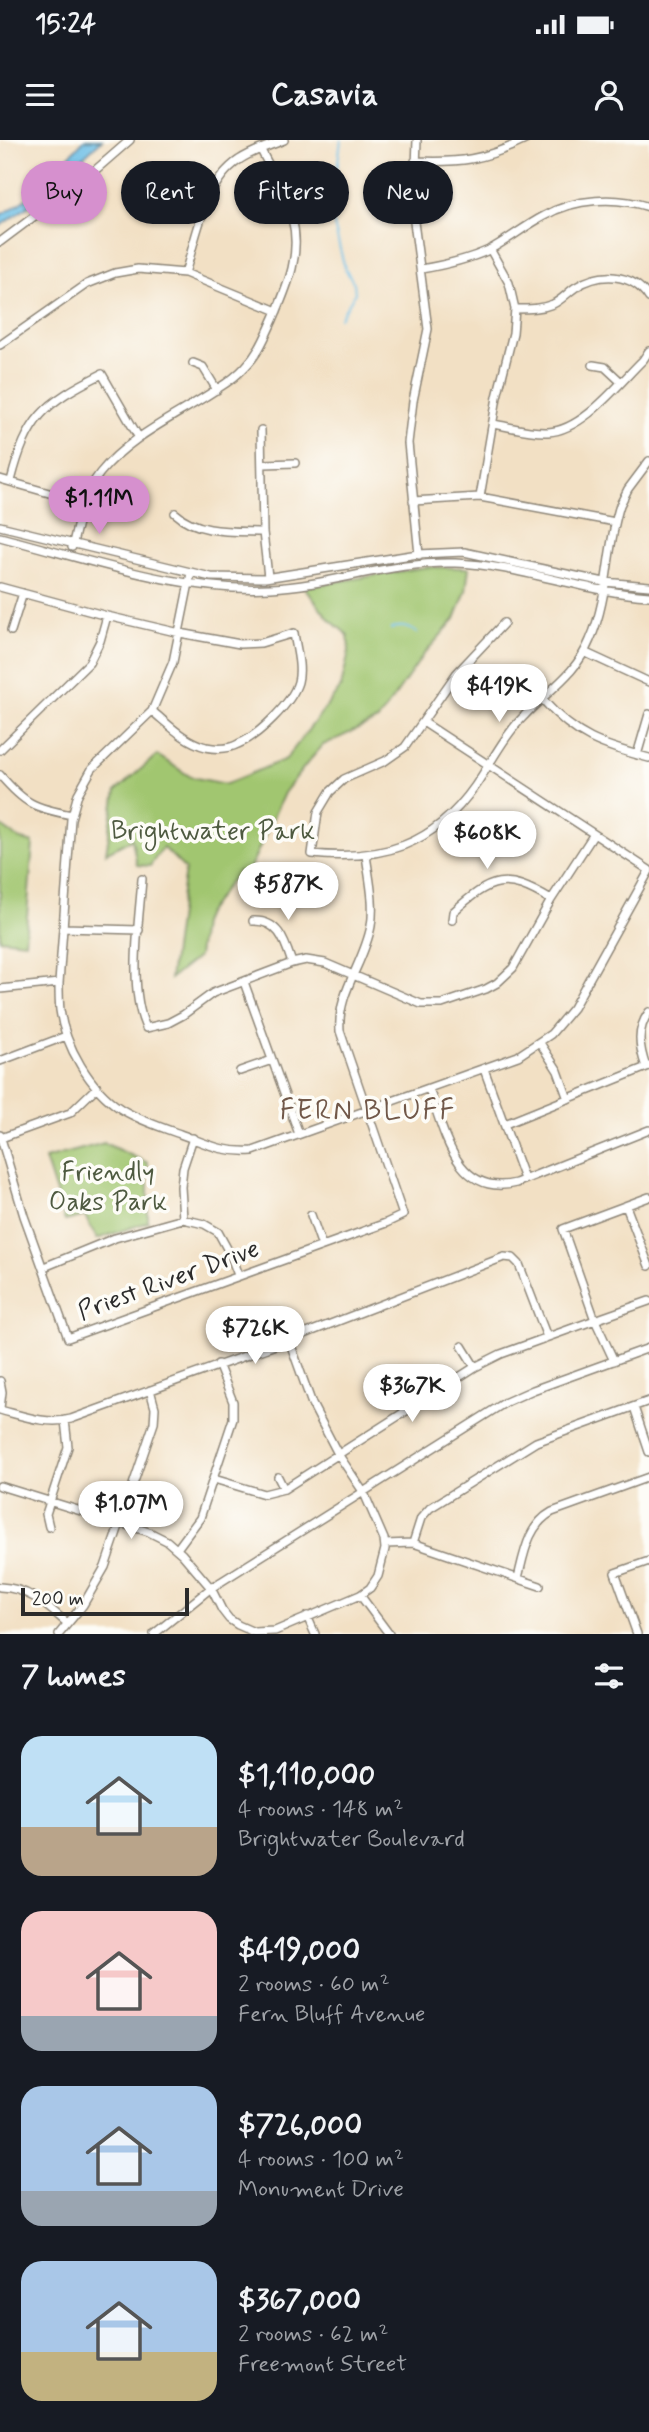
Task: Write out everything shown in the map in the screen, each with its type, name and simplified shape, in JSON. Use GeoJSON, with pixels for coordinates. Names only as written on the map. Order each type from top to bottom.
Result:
{"type":"FeatureCollection","features":[{"type":"Feature","properties":{"kind":"street"},"geometry":{"type":"LineString","coordinates":[[0,242],[92,173],[130,140]]}},
{"type":"Feature","properties":{"kind":"street"},"geometry":{"type":"LineString","coordinates":[[220,177],[241,159],[284,140]]}},
{"type":"Feature","properties":{"kind":"street"},"geometry":{"type":"LineString","coordinates":[[415,161],[417,140]]}},
{"type":"Feature","properties":{"kind":"street"},"geometry":{"type":"LineString","coordinates":[[453,163],[492,155],[525,140]]}},
{"type":"Feature","properties":{"kind":"street"},"geometry":{"type":"LineString","coordinates":[[70,555],[84,503],[99,474],[122,450],[236,375],[255,355],[287,291],[293,270],[295,236],[292,218],[261,150]]}},
{"type":"Feature","properties":{"kind":"street"},"geometry":{"type":"LineString","coordinates":[[421,269],[458,262],[490,249],[564,206],[581,202],[611,201],[649,207]]}},
{"type":"Feature","properties":{"kind":"street"},"geometry":{"type":"LineString","coordinates":[[185,273],[201,224]]}},
{"type":"Feature","properties":{"kind":"street"},"geometry":{"type":"LineString","coordinates":[[414,224],[428,329],[409,431],[420,563]]}},
{"type":"Feature","properties":{"kind":"street"},"geometry":{"type":"LineString","coordinates":[[480,497],[497,397],[513,333],[515,309],[509,283],[490,249]]}},
{"type":"Feature","properties":{"kind":"street"},"geometry":{"type":"LineString","coordinates":[[0,345],[87,284],[116,273],[138,269],[185,273],[277,311]]}},
{"type":"Feature","properties":{"kind":"street"},"geometry":{"type":"LineString","coordinates":[[515,309],[540,308],[557,302],[592,279],[606,277],[620,277],[635,283],[649,298]]}},
{"type":"Feature","properties":{"kind":"street"},"geometry":{"type":"LineString","coordinates":[[493,424],[541,432],[572,426],[587,416],[649,351]]}},
{"type":"Feature","properties":{"kind":"street"},"geometry":{"type":"LineString","coordinates":[[193,363],[203,367],[217,390]]}},
{"type":"Feature","properties":{"kind":"street"},"geometry":{"type":"LineString","coordinates":[[593,365],[605,367],[620,382]]}},
{"type":"Feature","properties":{"kind":"street"},"geometry":{"type":"LineString","coordinates":[[11,481],[19,448],[52,402],[102,374],[139,438]]}},
{"type":"Feature","properties":{"kind":"street"},"geometry":{"type":"LineString","coordinates":[[261,430],[264,464],[263,532],[268,577]]}},
{"type":"Feature","properties":{"kind":"street"},"geometry":{"type":"LineString","coordinates":[[504,623],[456,674],[423,722],[397,753],[385,761],[352,774],[330,792],[318,812],[312,853],[345,857],[396,848],[434,828],[468,795],[524,715],[571,672],[584,652],[596,625],[615,522],[623,498],[649,461]]}},
{"type":"Feature","properties":{"kind":"street"},"geometry":{"type":"LineString","coordinates":[[264,464],[295,463]]}},
{"type":"Feature","properties":{"kind":"street"},"geometry":{"type":"LineString","coordinates":[[0,479],[84,503]]}},
{"type":"Feature","properties":{"kind":"street"},"geometry":{"type":"LineString","coordinates":[[413,501],[480,497],[615,522]]}},
{"type":"Feature","properties":{"kind":"street"},"geometry":{"type":"LineString","coordinates":[[175,513],[186,523],[208,529],[263,532]]}},
{"type":"Feature","properties":{"kind":"street"},"geometry":{"type":"LineString","coordinates":[[0,526],[191,573],[232,579],[268,577],[418,554],[464,552],[604,582],[649,586]]}},
{"type":"Feature","properties":{"kind":"street"},"geometry":{"type":"LineString","coordinates":[[0,537],[189,584],[223,589],[274,588],[420,563],[484,565],[603,592],[649,596]]}},
{"type":"Feature","properties":{"kind":"street"},"geometry":{"type":"LineString","coordinates":[[191,573],[180,633],[167,678],[152,711],[92,769],[78,794],[72,815],[59,983],[60,1010],[66,1036],[97,1087],[119,1107],[142,1120],[211,1147],[243,1151],[262,1149],[518,1056],[540,1043],[561,1024],[573,1008],[649,871],[423,722]]}},
{"type":"Feature","properties":{"kind":"street"},"geometry":{"type":"LineString","coordinates":[[0,587],[107,616],[240,644],[261,643],[294,633],[299,681],[293,695],[252,736],[236,746],[219,749],[192,742],[152,711]]}},
{"type":"Feature","properties":{"kind":"street"},"geometry":{"type":"LineString","coordinates":[[11,631],[23,593]]}},
{"type":"Feature","properties":{"kind":"street"},"geometry":{"type":"LineString","coordinates":[[0,750],[89,663],[100,641],[107,616]]}},
{"type":"Feature","properties":{"kind":"street"},"geometry":{"type":"LineString","coordinates":[[584,652],[649,682]]}},
{"type":"Feature","properties":{"kind":"street"},"geometry":{"type":"LineString","coordinates":[[543,700],[565,723],[592,741],[608,748],[649,758]]}},
{"type":"Feature","properties":{"kind":"street"},"geometry":{"type":"LineString","coordinates":[[638,755],[649,714]]}},
{"type":"Feature","properties":{"kind":"street"},"geometry":{"type":"LineString","coordinates":[[0,775],[23,800],[41,809],[72,815]]}},
{"type":"Feature","properties":{"kind":"street"},"geometry":{"type":"LineString","coordinates":[[142,879],[136,993],[139,1013],[146,1028],[168,1023],[213,993],[292,963],[318,961],[413,1001],[429,1005],[446,1003],[486,989],[504,978],[513,968],[551,900],[594,834]]}},
{"type":"Feature","properties":{"kind":"street"},"geometry":{"type":"LineString","coordinates":[[366,855],[372,922],[366,944],[341,1004],[340,1031],[368,1110]]}},
{"type":"Feature","properties":{"kind":"street"},"geometry":{"type":"LineString","coordinates":[[452,920],[453,912],[474,893],[493,884],[510,882],[524,885],[551,900]]}},
{"type":"Feature","properties":{"kind":"street"},"geometry":{"type":"LineString","coordinates":[[253,921],[263,920],[276,928],[292,963]]}},
{"type":"Feature","properties":{"kind":"street"},"geometry":{"type":"LineString","coordinates":[[64,928],[139,930]]}},
{"type":"Feature","properties":{"kind":"street"},"geometry":{"type":"LineString","coordinates":[[244,982],[299,1135]]}},
{"type":"Feature","properties":{"kind":"street"},"geometry":{"type":"LineString","coordinates":[[0,989],[59,983]]}},
{"type":"Feature","properties":{"kind":"street"},"geometry":{"type":"LineString","coordinates":[[505,1124],[647,1067],[640,1050],[639,1036],[642,1023],[649,1012]]}},
{"type":"Feature","properties":{"kind":"street"},"geometry":{"type":"LineString","coordinates":[[0,1060],[66,1036]]}},
{"type":"Feature","properties":{"kind":"street"},"geometry":{"type":"LineString","coordinates":[[540,1043],[558,1071],[568,1099]]}},
{"type":"Feature","properties":{"kind":"street"},"geometry":{"type":"LineString","coordinates":[[240,1070],[271,1060]]}},
{"type":"Feature","properties":{"kind":"street"},"geometry":{"type":"LineString","coordinates":[[484,1069],[524,1179]]}},
{"type":"Feature","properties":{"kind":"street"},"geometry":{"type":"LineString","coordinates":[[1,1137],[70,1113],[97,1087]]}},
{"type":"Feature","properties":{"kind":"street"},"geometry":{"type":"LineString","coordinates":[[429,1089],[462,1168],[479,1181],[504,1185],[649,1130]]}},
{"type":"Feature","properties":{"kind":"street","name":"Priest River Drive"},"geometry":{"type":"LineString","coordinates":[[1,1137],[24,1216],[68,1338],[403,1215],[368,1110]]}},
{"type":"Feature","properties":{"kind":"street"},"geometry":{"type":"LineString","coordinates":[[183,1219],[183,1168],[193,1139]]}},
{"type":"Feature","properties":{"kind":"street"},"geometry":{"type":"LineString","coordinates":[[614,1361],[563,1229],[649,1197]]}},
{"type":"Feature","properties":{"kind":"street"},"geometry":{"type":"LineString","coordinates":[[626,1206],[649,1266]]}},
{"type":"Feature","properties":{"kind":"street"},"geometry":{"type":"LineString","coordinates":[[311,1214],[323,1246]]}},
{"type":"Feature","properties":{"kind":"street"},"geometry":{"type":"LineString","coordinates":[[44,1267],[115,1238],[183,1219],[204,1224],[218,1232],[238,1275]]}},
{"type":"Feature","properties":{"kind":"street"},"geometry":{"type":"LineString","coordinates":[[0,1381],[0,1409],[41,1420],[65,1420],[289,1340],[508,1256],[519,1264],[547,1337]]}},
{"type":"Feature","properties":{"kind":"street"},"geometry":{"type":"LineString","coordinates":[[214,1479],[258,1493],[284,1489],[475,1367],[501,1354],[649,1301]]}},
{"type":"Feature","properties":{"kind":"street"},"geometry":{"type":"LineString","coordinates":[[0,1486],[149,1532],[177,1549],[211,1588],[222,1611],[238,1625],[263,1632],[282,1628],[360,1595],[370,1588],[378,1576],[385,1544],[364,1493],[338,1454],[312,1404],[289,1340]]}},
{"type":"Feature","properties":{"kind":"street"},"geometry":{"type":"LineString","coordinates":[[462,1346],[475,1367]]}},
{"type":"Feature","properties":{"kind":"street"},"geometry":{"type":"LineString","coordinates":[[153,1634],[211,1588],[506,1402],[649,1348]]}},
{"type":"Feature","properties":{"kind":"street"},"geometry":{"type":"LineString","coordinates":[[177,1549],[197,1525],[214,1479],[233,1412],[233,1402],[218,1364]]}},
{"type":"Feature","properties":{"kind":"street"},"geometry":{"type":"LineString","coordinates":[[385,1380],[405,1411]]}},
{"type":"Feature","properties":{"kind":"street"},"geometry":{"type":"LineString","coordinates":[[59,1634],[83,1605],[111,1554],[154,1423],[155,1408],[150,1390]]}},
{"type":"Feature","properties":{"kind":"street"},"geometry":{"type":"LineString","coordinates":[[413,1543],[421,1518],[430,1508],[523,1449],[547,1437],[649,1401]]}},
{"type":"Feature","properties":{"kind":"street"},"geometry":{"type":"LineString","coordinates":[[634,1407],[649,1452]]}},
{"type":"Feature","properties":{"kind":"street"},"geometry":{"type":"LineString","coordinates":[[48,1527],[46,1519],[68,1447],[65,1420]]}},
{"type":"Feature","properties":{"kind":"street"},"geometry":{"type":"LineString","coordinates":[[278,1477],[284,1489]]}},
{"type":"Feature","properties":{"kind":"street"},"geometry":{"type":"LineString","coordinates":[[518,1578],[531,1535],[540,1520],[552,1512],[649,1478]]}},
{"type":"Feature","properties":{"kind":"street"},"geometry":{"type":"LineString","coordinates":[[385,1544],[413,1543],[540,1586]]}},
{"type":"Feature","properties":{"kind":"street"},"geometry":{"type":"LineString","coordinates":[[637,1634],[615,1573],[649,1561]]}},
{"type":"Feature","properties":{"kind":"street"},"geometry":{"type":"LineString","coordinates":[[0,1587],[17,1589],[35,1597],[67,1623]]}},
{"type":"Feature","properties":{"kind":"street"},"geometry":{"type":"LineString","coordinates":[[360,1595],[389,1634]]}},
{"type":"Feature","properties":{"kind":"street"},"geometry":{"type":"LineString","coordinates":[[307,1616],[315,1634]]}},
{"type":"Feature","properties":{"kind":"street"},"geometry":{"type":"LineString","coordinates":[[233,1634],[238,1625]]}},
{"type":"Feature","properties":{"kind":"green space","name":"Brightwater Park"},"geometry":{"type":"Polygon","coordinates":[[[427,567],[469,568],[466,591],[455,619],[424,654],[378,720],[323,745],[309,761],[284,793],[247,875],[238,871],[206,914],[202,923],[198,957],[170,979],[185,869],[163,847],[150,866],[137,865],[132,839],[106,853],[116,791],[157,755],[191,777],[226,784],[286,759],[341,687],[349,651],[348,635],[330,620],[304,587],[427,567]]]}},
{"type":"Feature","properties":{"kind":"green space"},"geometry":{"type":"Polygon","coordinates":[[[0,825],[20,839],[33,843],[25,942],[0,939],[0,825]]]}},
{"type":"Feature","properties":{"kind":"green space","name":"Friendly Oaks Park"},"geometry":{"type":"Polygon","coordinates":[[[104,1143],[148,1163],[148,1222],[97,1239],[85,1216],[65,1221],[45,1159],[104,1143]]]}},
{"type":"Feature","properties":{"kind":"water"},"geometry":{"type":"Polygon","coordinates":[[[84,140],[102,140],[79,161],[64,161],[84,140]]]}},
{"type":"Feature","properties":{"kind":"water"},"geometry":{"type":"Polygon","coordinates":[[[21,203],[21,211],[0,226],[0,215],[21,203]]]}},
{"type":"Feature","properties":{"kind":"waterway"},"geometry":{"type":"LineString","coordinates":[[340,318],[355,293],[354,283],[345,269],[331,213],[341,140]]}},
{"type":"Feature","properties":{"kind":"waterway"},"geometry":{"type":"LineString","coordinates":[[391,629],[404,627],[417,633]]}},
{"type":"Feature","properties":{"kind":"district","name":"FERN BLUFF"},"geometry":{"type":"Point","coordinates":[368,1109]}}]}
